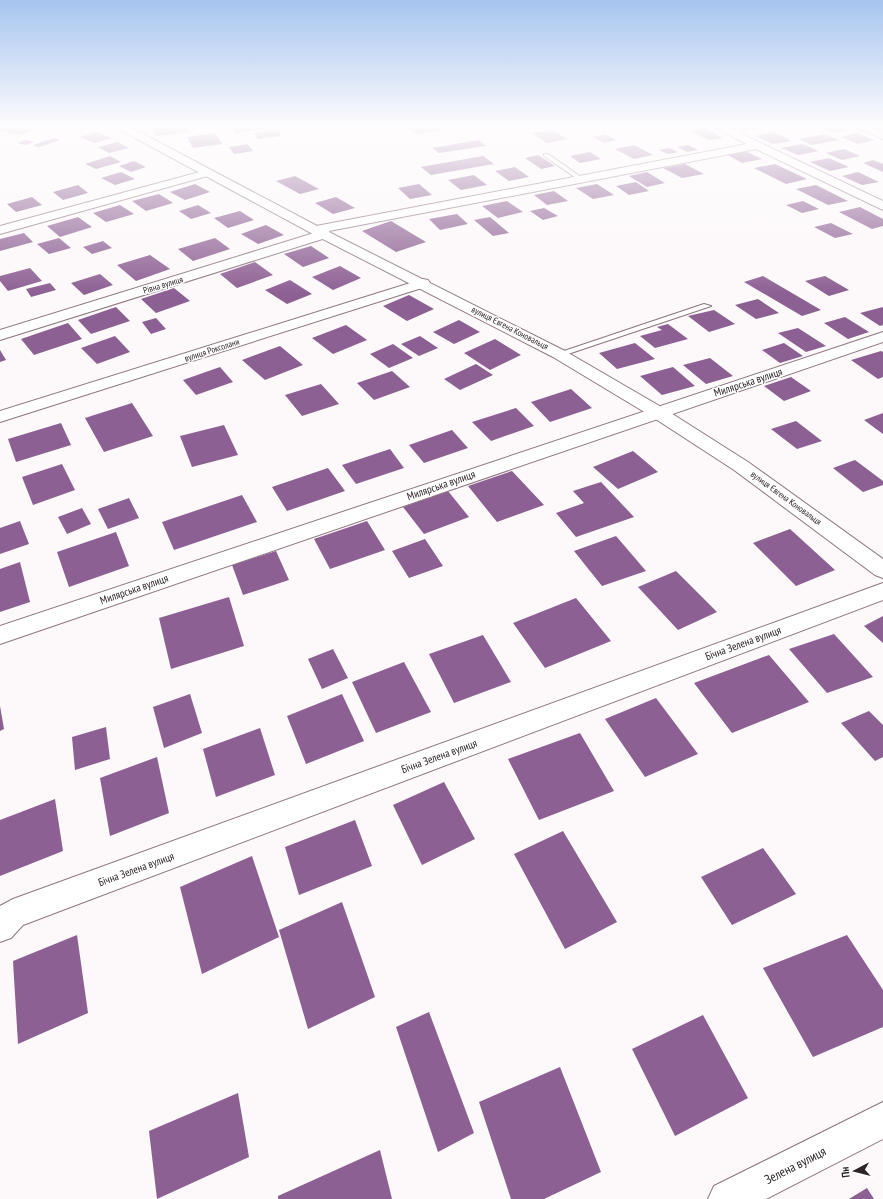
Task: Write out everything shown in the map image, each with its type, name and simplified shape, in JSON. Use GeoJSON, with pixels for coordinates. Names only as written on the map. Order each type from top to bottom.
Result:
{"type":"FeatureCollection","features":[{"type":"Feature","properties":{"kind":"street"},"geometry":{"type":"LineString","coordinates":[[0,230],[174,182]]}},
{"type":"Feature","properties":{"kind":"street","name":"вулиця Євгена Коновальця"},"geometry":{"type":"LineString","coordinates":[[224,182],[559,354],[657,412],[741,466],[883,570]]}},
{"type":"Feature","properties":{"kind":"street","name":"Рівна вулиця"},"geometry":{"type":"LineString","coordinates":[[0,335],[320,232],[566,182]]}},
{"type":"Feature","properties":{"kind":"street"},"geometry":{"type":"LineString","coordinates":[[834,182],[883,206]]}},
{"type":"Feature","properties":{"kind":"street","name":"вулиця Роксолани"},"geometry":{"type":"LineString","coordinates":[[0,417],[423,283]]}},
{"type":"Feature","properties":{"kind":"street","name":"Милярська вулиця"},"geometry":{"type":"LineString","coordinates":[[0,635],[657,412],[883,337]]}},
{"type":"Feature","properties":{"kind":"street","name":"Бічна Зелена вулиця"},"geometry":{"type":"LineString","coordinates":[[0,928],[13,914],[883,591]]}},
{"type":"Feature","properties":{"kind":"street","name":"Зелена вулиця"},"geometry":{"type":"LineString","coordinates":[[727,1199],[883,1120]]}},
{"type":"Feature","properties":{"kind":"lane"},"geometry":{"type":"LineString","coordinates":[[559,354],[707,306]]}},
{"type":"Feature","properties":{"kind":"building"},"geometry":{"type":"Polygon","coordinates":[[[109,182],[125,182],[115,185],[109,182]]]}},
{"type":"Feature","properties":{"kind":"building"},"geometry":{"type":"Polygon","coordinates":[[[278,182],[306,182],[319,189],[300,194],[278,182]]]}},
{"type":"Feature","properties":{"kind":"building"},"geometry":{"type":"Polygon","coordinates":[[[451,182],[483,182],[487,185],[461,190],[451,182]]]}},
{"type":"Feature","properties":{"kind":"building"},"geometry":{"type":"Polygon","coordinates":[[[636,182],[649,191],[629,195],[616,186],[636,182]]]}},
{"type":"Feature","properties":{"kind":"building"},"geometry":{"type":"Polygon","coordinates":[[[639,182],[665,183],[647,187],[639,182]]]}},
{"type":"Feature","properties":{"kind":"building"},"geometry":{"type":"Polygon","coordinates":[[[782,182],[795,182],[786,184],[782,182]]]}},
{"type":"Feature","properties":{"kind":"building"},"geometry":{"type":"Polygon","coordinates":[[[855,182],[879,182],[862,185],[855,182]]]}},
{"type":"Feature","properties":{"kind":"building"},"geometry":{"type":"Polygon","coordinates":[[[195,184],[210,192],[185,200],[170,192],[195,184]]]}},
{"type":"Feature","properties":{"kind":"building"},"geometry":{"type":"Polygon","coordinates":[[[419,184],[432,195],[410,199],[398,188],[419,184]]]}},
{"type":"Feature","properties":{"kind":"building"},"geometry":{"type":"Polygon","coordinates":[[[597,184],[614,195],[593,199],[576,188],[597,184]]]}},
{"type":"Feature","properties":{"kind":"building"},"geometry":{"type":"Polygon","coordinates":[[[78,185],[88,193],[63,200],[53,192],[78,185]]]}},
{"type":"Feature","properties":{"kind":"building"},"geometry":{"type":"Polygon","coordinates":[[[816,185],[848,201],[828,205],[796,189],[816,185]]]}},
{"type":"Feature","properties":{"kind":"building"},"geometry":{"type":"Polygon","coordinates":[[[554,191],[568,201],[547,205],[534,195],[554,191]]]}},
{"type":"Feature","properties":{"kind":"building"},"geometry":{"type":"Polygon","coordinates":[[[159,194],[173,203],[146,211],[132,201],[159,194]]]}},
{"type":"Feature","properties":{"kind":"building"},"geometry":{"type":"Polygon","coordinates":[[[32,197],[42,205],[16,212],[7,204],[32,197]]]}},
{"type":"Feature","properties":{"kind":"building"},"geometry":{"type":"Polygon","coordinates":[[[336,197],[355,208],[333,214],[315,203],[336,197]]]}},
{"type":"Feature","properties":{"kind":"building"},"geometry":{"type":"Polygon","coordinates":[[[507,201],[523,212],[498,218],[482,206],[507,201]]]}},
{"type":"Feature","properties":{"kind":"building"},"geometry":{"type":"Polygon","coordinates":[[[803,201],[819,209],[802,213],[786,205],[803,201]]]}},
{"type":"Feature","properties":{"kind":"building"},"geometry":{"type":"Polygon","coordinates":[[[120,205],[134,214],[106,222],[93,213],[120,205]]]}},
{"type":"Feature","properties":{"kind":"building"},"geometry":{"type":"Polygon","coordinates":[[[198,205],[211,213],[191,219],[179,211],[198,205]]]}},
{"type":"Feature","properties":{"kind":"building"},"geometry":{"type":"Polygon","coordinates":[[[860,207],[883,219],[883,226],[872,229],[839,212],[860,207]]]}},
{"type":"Feature","properties":{"kind":"building"},"geometry":{"type":"Polygon","coordinates":[[[544,208],[558,216],[543,220],[530,211],[544,208]]]}},
{"type":"Feature","properties":{"kind":"building"},"geometry":{"type":"Polygon","coordinates":[[[240,211],[254,220],[228,228],[214,218],[240,211]]]}},
{"type":"Feature","properties":{"kind":"building"},"geometry":{"type":"Polygon","coordinates":[[[457,214],[468,224],[440,230],[429,219],[457,214]]]}},
{"type":"Feature","properties":{"kind":"building"},"geometry":{"type":"Polygon","coordinates":[[[78,217],[92,227],[60,237],[47,226],[78,217]]]}},
{"type":"Feature","properties":{"kind":"building"},"geometry":{"type":"Polygon","coordinates":[[[490,217],[509,233],[493,236],[474,220],[490,217]]]}},
{"type":"Feature","properties":{"kind":"building"},"geometry":{"type":"Polygon","coordinates":[[[391,221],[426,242],[396,252],[362,231],[391,221]]]}},
{"type":"Feature","properties":{"kind":"building"},"geometry":{"type":"Polygon","coordinates":[[[831,223],[853,234],[835,238],[814,227],[831,223]]]}},
{"type":"Feature","properties":{"kind":"building"},"geometry":{"type":"Polygon","coordinates":[[[266,225],[284,235],[258,244],[241,234],[266,225]]]}},
{"type":"Feature","properties":{"kind":"building"},"geometry":{"type":"Polygon","coordinates":[[[24,233],[33,242],[0,251],[0,239],[24,233]]]}},
{"type":"Feature","properties":{"kind":"building"},"geometry":{"type":"Polygon","coordinates":[[[59,238],[71,248],[49,254],[37,244],[59,238]]]}},
{"type":"Feature","properties":{"kind":"building"},"geometry":{"type":"Polygon","coordinates":[[[215,238],[230,249],[193,261],[178,249],[215,238]]]}},
{"type":"Feature","properties":{"kind":"building"},"geometry":{"type":"Polygon","coordinates":[[[103,241],[112,248],[92,254],[83,247],[103,241]]]}},
{"type":"Feature","properties":{"kind":"building"},"geometry":{"type":"Polygon","coordinates":[[[311,246],[329,258],[303,267],[284,254],[311,246]]]}},
{"type":"Feature","properties":{"kind":"building"},"geometry":{"type":"Polygon","coordinates":[[[150,255],[170,269],[136,281],[117,265],[150,255]]]}},
{"type":"Feature","properties":{"kind":"building"},"geometry":{"type":"Polygon","coordinates":[[[255,262],[273,275],[237,288],[220,274],[255,262]]]}},
{"type":"Feature","properties":{"kind":"building"},"geometry":{"type":"Polygon","coordinates":[[[340,266],[361,278],[333,290],[312,277],[340,266]]]}},
{"type":"Feature","properties":{"kind":"building"},"geometry":{"type":"Polygon","coordinates":[[[30,268],[42,281],[8,291],[0,281],[0,276],[30,268]]]}},
{"type":"Feature","properties":{"kind":"building"},"geometry":{"type":"Polygon","coordinates":[[[100,274],[113,285],[84,295],[71,283],[100,274]]]}},
{"type":"Feature","properties":{"kind":"building"},"geometry":{"type":"Polygon","coordinates":[[[763,276],[821,310],[802,316],[744,282],[763,276]]]}},
{"type":"Feature","properties":{"kind":"building"},"geometry":{"type":"Polygon","coordinates":[[[825,276],[849,290],[829,296],[805,281],[825,276]]]}},
{"type":"Feature","properties":{"kind":"building"},"geometry":{"type":"Polygon","coordinates":[[[290,280],[312,294],[287,304],[265,290],[290,280]]]}},
{"type":"Feature","properties":{"kind":"building"},"geometry":{"type":"Polygon","coordinates":[[[50,283],[56,290],[31,297],[26,289],[50,283]]]}},
{"type":"Feature","properties":{"kind":"building"},"geometry":{"type":"Polygon","coordinates":[[[174,288],[190,301],[156,313],[141,299],[174,288]]]}},
{"type":"Feature","properties":{"kind":"building"},"geometry":{"type":"Polygon","coordinates":[[[409,295],[434,309],[407,321],[383,306],[409,295]]]}},
{"type":"Feature","properties":{"kind":"building"},"geometry":{"type":"Polygon","coordinates":[[[758,299],[779,313],[756,319],[735,305],[758,299]]]}},
{"type":"Feature","properties":{"kind":"building"},"geometry":{"type":"Polygon","coordinates":[[[116,307],[130,321],[91,334],[78,320],[116,307]]]}},
{"type":"Feature","properties":{"kind":"building"},"geometry":{"type":"Polygon","coordinates":[[[883,307],[883,325],[880,326],[860,313],[883,307]]]}},
{"type":"Feature","properties":{"kind":"building"},"geometry":{"type":"Polygon","coordinates":[[[714,310],[735,324],[709,332],[688,316],[714,310]]]}},
{"type":"Feature","properties":{"kind":"building"},"geometry":{"type":"Polygon","coordinates":[[[845,317],[869,332],[848,339],[824,323],[845,317]]]}},
{"type":"Feature","properties":{"kind":"building"},"geometry":{"type":"Polygon","coordinates":[[[156,318],[166,329],[151,334],[142,322],[156,318]]]}},
{"type":"Feature","properties":{"kind":"building"},"geometry":{"type":"Polygon","coordinates":[[[459,320],[480,332],[454,344],[433,332],[459,320]]]}},
{"type":"Feature","properties":{"kind":"building"},"geometry":{"type":"Polygon","coordinates":[[[68,323],[82,339],[34,355],[21,339],[68,323]]]}},
{"type":"Feature","properties":{"kind":"building"},"geometry":{"type":"Polygon","coordinates":[[[668,324],[688,339],[655,348],[640,336],[662,330],[657,327],[668,324]]]}},
{"type":"Feature","properties":{"kind":"building"},"geometry":{"type":"Polygon","coordinates":[[[346,325],[367,340],[333,354],[312,338],[346,325]]]}},
{"type":"Feature","properties":{"kind":"building"},"geometry":{"type":"Polygon","coordinates":[[[798,328],[826,346],[806,352],[778,333],[798,328]]]}},
{"type":"Feature","properties":{"kind":"building"},"geometry":{"type":"Polygon","coordinates":[[[115,336],[130,352],[97,364],[81,348],[115,336]]]}},
{"type":"Feature","properties":{"kind":"building"},"geometry":{"type":"Polygon","coordinates":[[[420,336],[438,348],[419,356],[401,344],[420,336]]]}},
{"type":"Feature","properties":{"kind":"building"},"geometry":{"type":"Polygon","coordinates":[[[495,339],[521,355],[490,370],[464,353],[495,339]]]}},
{"type":"Feature","properties":{"kind":"building"},"geometry":{"type":"Polygon","coordinates":[[[635,343],[655,359],[617,369],[599,353],[635,343]]]}},
{"type":"Feature","properties":{"kind":"building"},"geometry":{"type":"Polygon","coordinates":[[[784,343],[803,356],[780,363],[762,350],[784,343]]]}},
{"type":"Feature","properties":{"kind":"building"},"geometry":{"type":"Polygon","coordinates":[[[393,344],[413,358],[389,368],[370,354],[393,344]]]}},
{"type":"Feature","properties":{"kind":"building"},"geometry":{"type":"Polygon","coordinates":[[[280,346],[303,365],[265,380],[242,360],[280,346]]]}},
{"type":"Feature","properties":{"kind":"building"},"geometry":{"type":"Polygon","coordinates":[[[0,350],[6,360],[0,362],[0,350]]]}},
{"type":"Feature","properties":{"kind":"building"},"geometry":{"type":"Polygon","coordinates":[[[881,351],[883,352],[883,377],[878,379],[851,360],[881,351]]]}},
{"type":"Feature","properties":{"kind":"building"},"geometry":{"type":"Polygon","coordinates":[[[710,358],[733,376],[706,384],[683,365],[710,358]]]}},
{"type":"Feature","properties":{"kind":"building"},"geometry":{"type":"Polygon","coordinates":[[[476,364],[493,375],[460,390],[444,379],[476,364]]]}},
{"type":"Feature","properties":{"kind":"building"},"geometry":{"type":"Polygon","coordinates":[[[220,367],[233,382],[196,395],[183,380],[220,367]]]}},
{"type":"Feature","properties":{"kind":"building"},"geometry":{"type":"Polygon","coordinates":[[[673,367],[695,386],[662,395],[640,376],[673,367]]]}},
{"type":"Feature","properties":{"kind":"building"},"geometry":{"type":"Polygon","coordinates":[[[392,371],[410,387],[374,400],[357,383],[392,371]]]}},
{"type":"Feature","properties":{"kind":"building"},"geometry":{"type":"Polygon","coordinates":[[[791,377],[811,391],[784,401],[764,386],[791,377]]]}},
{"type":"Feature","properties":{"kind":"building"},"geometry":{"type":"Polygon","coordinates":[[[321,384],[339,404],[302,416],[285,395],[321,384]]]}},
{"type":"Feature","properties":{"kind":"building"},"geometry":{"type":"Polygon","coordinates":[[[571,389],[592,408],[550,422],[531,402],[571,389]]]}},
{"type":"Feature","properties":{"kind":"building"},"geometry":{"type":"Polygon","coordinates":[[[132,403],[153,436],[104,452],[85,418],[132,403]]]}},
{"type":"Feature","properties":{"kind":"building"},"geometry":{"type":"Polygon","coordinates":[[[516,408],[534,426],[491,441],[472,422],[516,408]]]}},
{"type":"Feature","properties":{"kind":"building"},"geometry":{"type":"Polygon","coordinates":[[[883,413],[883,434],[864,420],[883,413]]]}},
{"type":"Feature","properties":{"kind":"building"},"geometry":{"type":"Polygon","coordinates":[[[796,421],[822,441],[797,449],[771,429],[796,421]]]}},
{"type":"Feature","properties":{"kind":"building"},"geometry":{"type":"Polygon","coordinates":[[[61,423],[71,445],[16,462],[8,439],[61,423]]]}},
{"type":"Feature","properties":{"kind":"building"},"geometry":{"type":"Polygon","coordinates":[[[224,425],[238,455],[192,467],[180,436],[224,425]]]}},
{"type":"Feature","properties":{"kind":"building"},"geometry":{"type":"Polygon","coordinates":[[[452,430],[468,448],[424,463],[409,445],[452,430]]]}},
{"type":"Feature","properties":{"kind":"building"},"geometry":{"type":"Polygon","coordinates":[[[390,449],[404,468],[356,484],[342,465],[390,449]]]}},
{"type":"Feature","properties":{"kind":"building"},"geometry":{"type":"Polygon","coordinates":[[[633,451],[658,472],[618,489],[593,467],[633,451]]]}},
{"type":"Feature","properties":{"kind":"building"},"geometry":{"type":"Polygon","coordinates":[[[855,460],[883,481],[883,485],[863,492],[833,468],[855,460]]]}},
{"type":"Feature","properties":{"kind":"building"},"geometry":{"type":"Polygon","coordinates":[[[62,464],[75,490],[33,505],[22,477],[62,464]]]}},
{"type":"Feature","properties":{"kind":"building"},"geometry":{"type":"Polygon","coordinates":[[[328,468],[345,491],[287,511],[272,487],[328,468]]]}},
{"type":"Feature","properties":{"kind":"building"},"geometry":{"type":"Polygon","coordinates":[[[512,471],[544,505],[497,522],[468,486],[512,471]]]}},
{"type":"Feature","properties":{"kind":"building"},"geometry":{"type":"Polygon","coordinates":[[[601,482],[634,517],[576,537],[556,513],[584,503],[573,491],[601,482]]]}},
{"type":"Feature","properties":{"kind":"building"},"geometry":{"type":"Polygon","coordinates":[[[448,491],[469,517],[424,534],[403,507],[448,491]]]}},
{"type":"Feature","properties":{"kind":"building"},"geometry":{"type":"Polygon","coordinates":[[[242,495],[257,522],[174,550],[162,522],[242,495]]]}},
{"type":"Feature","properties":{"kind":"building"},"geometry":{"type":"Polygon","coordinates":[[[129,498],[139,518],[108,529],[98,509],[129,498]]]}},
{"type":"Feature","properties":{"kind":"building"},"geometry":{"type":"Polygon","coordinates":[[[82,508],[91,524],[67,534],[58,517],[82,508]]]}},
{"type":"Feature","properties":{"kind":"building"},"geometry":{"type":"Polygon","coordinates":[[[20,521],[29,544],[0,554],[0,528],[20,521]]]}},
{"type":"Feature","properties":{"kind":"building"},"geometry":{"type":"Polygon","coordinates":[[[367,521],[385,550],[330,569],[314,539],[367,521]]]}},
{"type":"Feature","properties":{"kind":"building"},"geometry":{"type":"Polygon","coordinates":[[[790,529],[835,570],[796,586],[753,543],[790,529]]]}},
{"type":"Feature","properties":{"kind":"building"},"geometry":{"type":"Polygon","coordinates":[[[116,532],[129,566],[69,587],[57,552],[116,532]]]}},
{"type":"Feature","properties":{"kind":"building"},"geometry":{"type":"Polygon","coordinates":[[[616,536],[646,571],[602,586],[574,551],[616,536]]]}},
{"type":"Feature","properties":{"kind":"building"},"geometry":{"type":"Polygon","coordinates":[[[425,539],[443,566],[409,578],[392,551],[425,539]]]}},
{"type":"Feature","properties":{"kind":"building"},"geometry":{"type":"Polygon","coordinates":[[[276,551],[289,580],[243,595],[232,565],[276,551]]]}},
{"type":"Feature","properties":{"kind":"building"},"geometry":{"type":"Polygon","coordinates":[[[20,562],[30,602],[0,612],[0,569],[20,562]]]}},
{"type":"Feature","properties":{"kind":"building"},"geometry":{"type":"Polygon","coordinates":[[[676,571],[717,612],[678,630],[638,587],[676,571]]]}},
{"type":"Feature","properties":{"kind":"building"},"geometry":{"type":"Polygon","coordinates":[[[229,597],[244,646],[171,669],[159,618],[229,597]]]}},
{"type":"Feature","properties":{"kind":"building"},"geometry":{"type":"Polygon","coordinates":[[[576,598],[611,641],[545,668],[513,623],[576,598]]]}},
{"type":"Feature","properties":{"kind":"building"},"geometry":{"type":"Polygon","coordinates":[[[883,616],[883,643],[864,626],[883,616]]]}},
{"type":"Feature","properties":{"kind":"building"},"geometry":{"type":"Polygon","coordinates":[[[834,634],[873,677],[827,693],[789,649],[834,634]]]}},
{"type":"Feature","properties":{"kind":"building"},"geometry":{"type":"Polygon","coordinates":[[[483,635],[511,682],[454,703],[429,654],[483,635]]]}},
{"type":"Feature","properties":{"kind":"building"},"geometry":{"type":"Polygon","coordinates":[[[333,649],[348,678],[322,689],[308,659],[333,649]]]}},
{"type":"Feature","properties":{"kind":"building"},"geometry":{"type":"Polygon","coordinates":[[[769,655],[809,702],[732,733],[694,683],[769,655]]]}},
{"type":"Feature","properties":{"kind":"building"},"geometry":{"type":"Polygon","coordinates":[[[404,662],[431,712],[376,733],[352,682],[404,662]]]}},
{"type":"Feature","properties":{"kind":"building"},"geometry":{"type":"Polygon","coordinates":[[[190,694],[202,733],[164,748],[153,707],[190,694]]]}},
{"type":"Feature","properties":{"kind":"building"},"geometry":{"type":"Polygon","coordinates":[[[342,694],[364,741],[306,764],[287,716],[342,694]]]}},
{"type":"Feature","properties":{"kind":"building"},"geometry":{"type":"Polygon","coordinates":[[[656,698],[698,754],[645,777],[605,719],[656,698]]]}},
{"type":"Feature","properties":{"kind":"building"},"geometry":{"type":"Polygon","coordinates":[[[0,706],[4,729],[0,731],[0,706]]]}},
{"type":"Feature","properties":{"kind":"building"},"geometry":{"type":"Polygon","coordinates":[[[869,711],[883,725],[883,757],[875,761],[841,723],[869,711]]]}},
{"type":"Feature","properties":{"kind":"building"},"geometry":{"type":"Polygon","coordinates":[[[106,727],[110,759],[75,770],[72,737],[106,727]]]}},
{"type":"Feature","properties":{"kind":"building"},"geometry":{"type":"Polygon","coordinates":[[[260,728],[275,775],[216,797],[203,749],[260,728]]]}},
{"type":"Feature","properties":{"kind":"building"},"geometry":{"type":"Polygon","coordinates":[[[580,733],[614,791],[539,820],[508,759],[580,733]]]}},
{"type":"Feature","properties":{"kind":"building"},"geometry":{"type":"Polygon","coordinates":[[[157,757],[169,813],[110,836],[100,778],[157,757]]]}},
{"type":"Feature","properties":{"kind":"building"},"geometry":{"type":"Polygon","coordinates":[[[444,782],[475,839],[422,865],[393,805],[444,782]]]}},
{"type":"Feature","properties":{"kind":"building"},"geometry":{"type":"Polygon","coordinates":[[[55,799],[63,851],[0,876],[0,820],[55,799]]]}},
{"type":"Feature","properties":{"kind":"building"},"geometry":{"type":"Polygon","coordinates":[[[355,820],[372,866],[299,895],[285,847],[355,820]]]}},
{"type":"Feature","properties":{"kind":"building"},"geometry":{"type":"Polygon","coordinates":[[[563,831],[617,922],[565,949],[514,854],[563,831]]]}},
{"type":"Feature","properties":{"kind":"building"},"geometry":{"type":"Polygon","coordinates":[[[763,848],[796,894],[732,925],[701,877],[763,848]]]}},
{"type":"Feature","properties":{"kind":"building"},"geometry":{"type":"Polygon","coordinates":[[[252,856],[279,937],[202,974],[180,887],[252,856]]]}},
{"type":"Feature","properties":{"kind":"building"},"geometry":{"type":"Polygon","coordinates":[[[342,902],[375,997],[308,1029],[279,930],[342,902]]]}},
{"type":"Feature","properties":{"kind":"building"},"geometry":{"type":"Polygon","coordinates":[[[77,935],[88,1013],[18,1044],[13,961],[77,935]]]}},
{"type":"Feature","properties":{"kind":"building"},"geometry":{"type":"Polygon","coordinates":[[[847,935],[883,990],[883,1027],[813,1057],[763,968],[847,935]]]}},
{"type":"Feature","properties":{"kind":"building"},"geometry":{"type":"Polygon","coordinates":[[[429,1012],[474,1133],[438,1152],[396,1027],[429,1012]]]}},
{"type":"Feature","properties":{"kind":"building"},"geometry":{"type":"Polygon","coordinates":[[[703,1015],[748,1098],[675,1136],[632,1049],[703,1015]]]}},
{"type":"Feature","properties":{"kind":"building"},"geometry":{"type":"Polygon","coordinates":[[[560,1067],[601,1172],[544,1199],[511,1199],[479,1102],[560,1067]]]}},
{"type":"Feature","properties":{"kind":"building"},"geometry":{"type":"Polygon","coordinates":[[[238,1093],[249,1157],[157,1199],[149,1131],[238,1093]]]}},
{"type":"Feature","properties":{"kind":"building"},"geometry":{"type":"Polygon","coordinates":[[[380,1150],[392,1199],[278,1199],[278,1196],[380,1150]]]}},
{"type":"Feature","properties":{"kind":"building"},"geometry":{"type":"Polygon","coordinates":[[[867,1188],[874,1199],[849,1199],[867,1188]]]}}]}
